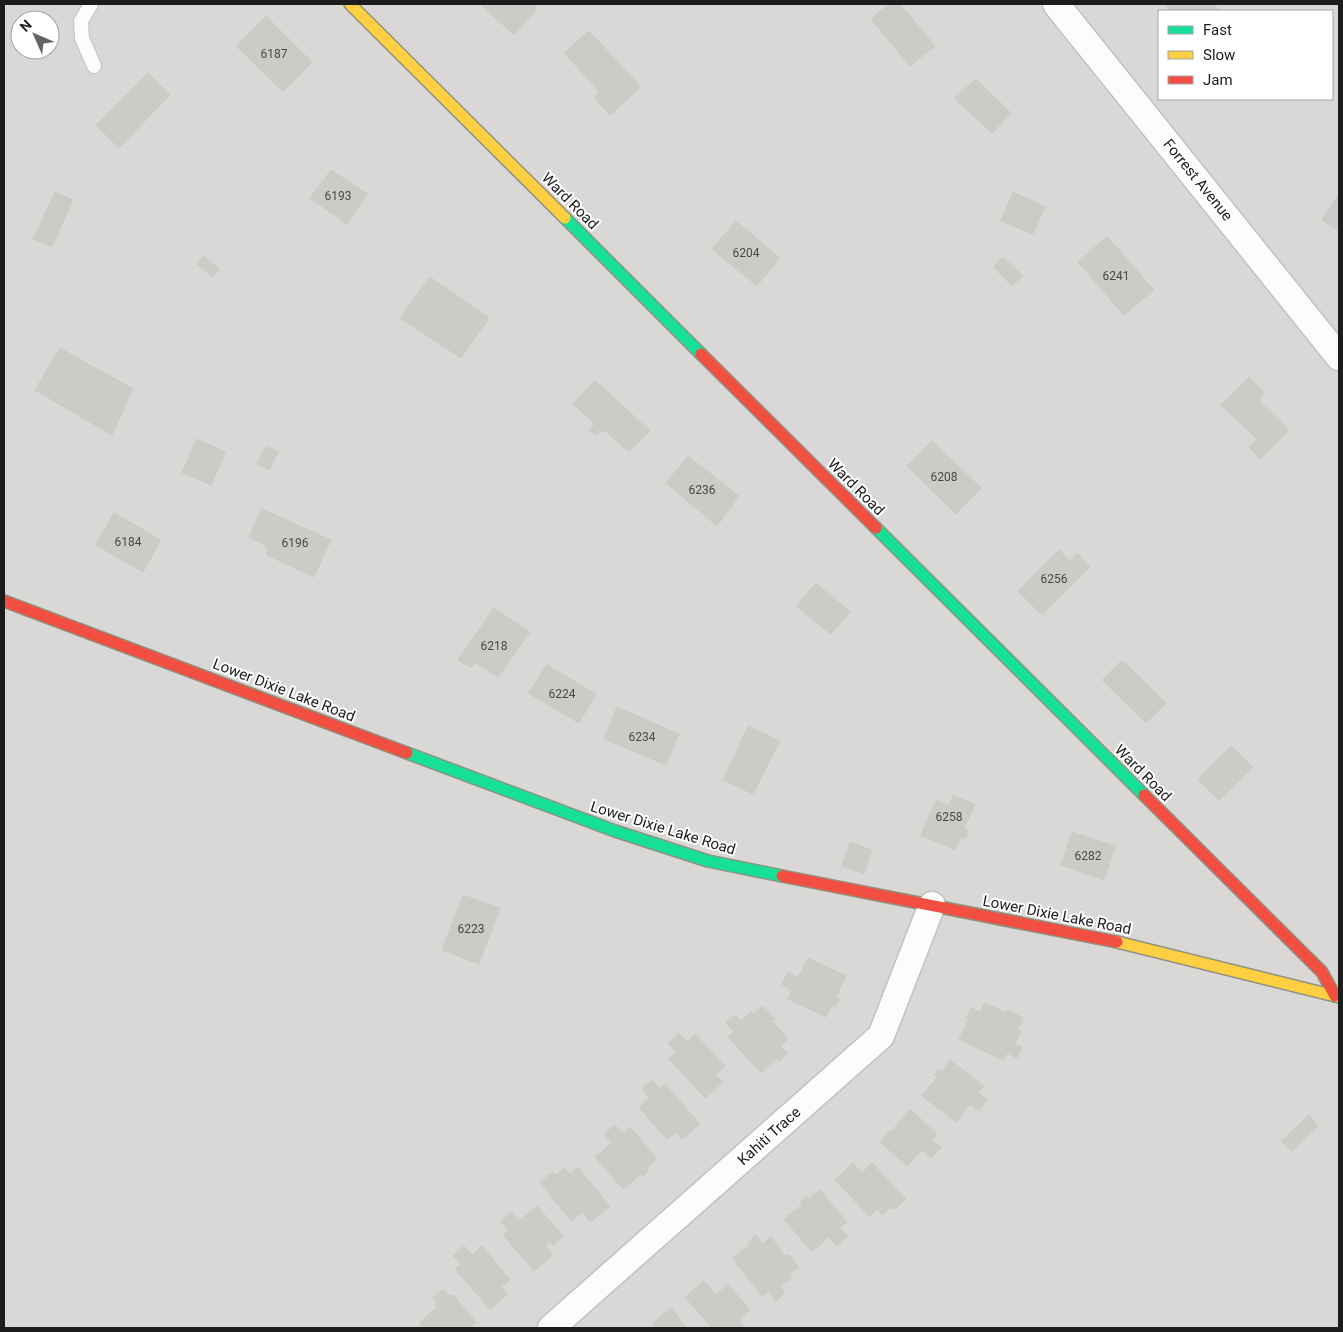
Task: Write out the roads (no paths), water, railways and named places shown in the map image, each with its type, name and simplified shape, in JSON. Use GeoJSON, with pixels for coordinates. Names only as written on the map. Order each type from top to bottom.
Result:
{"type":"FeatureCollection","features":[{"type":"Feature","properties":{"kind":"street","name":"Ward Road"},"geometry":{"type":"LineString","coordinates":[[350,4],[1322,972],[1337,997]]}},
{"type":"Feature","properties":{"kind":"street","name":"Forrest Avenue"},"geometry":{"type":"LineString","coordinates":[[1056,4],[1339,357]]}},
{"type":"Feature","properties":{"kind":"street","name":"Lower Dixie Lake Road"},"geometry":{"type":"LineString","coordinates":[[4,601],[615,831],[708,861],[1126,944],[1337,997]]}},
{"type":"Feature","properties":{"kind":"street","name":"Kahiti Trace"},"geometry":{"type":"LineString","coordinates":[[551,1328],[881,1036],[932,905]]}},
{"type":"Feature","properties":{"kind":"lane"},"geometry":{"type":"LineString","coordinates":[[90,4],[81,21],[82,38],[94,66]]}}]}
